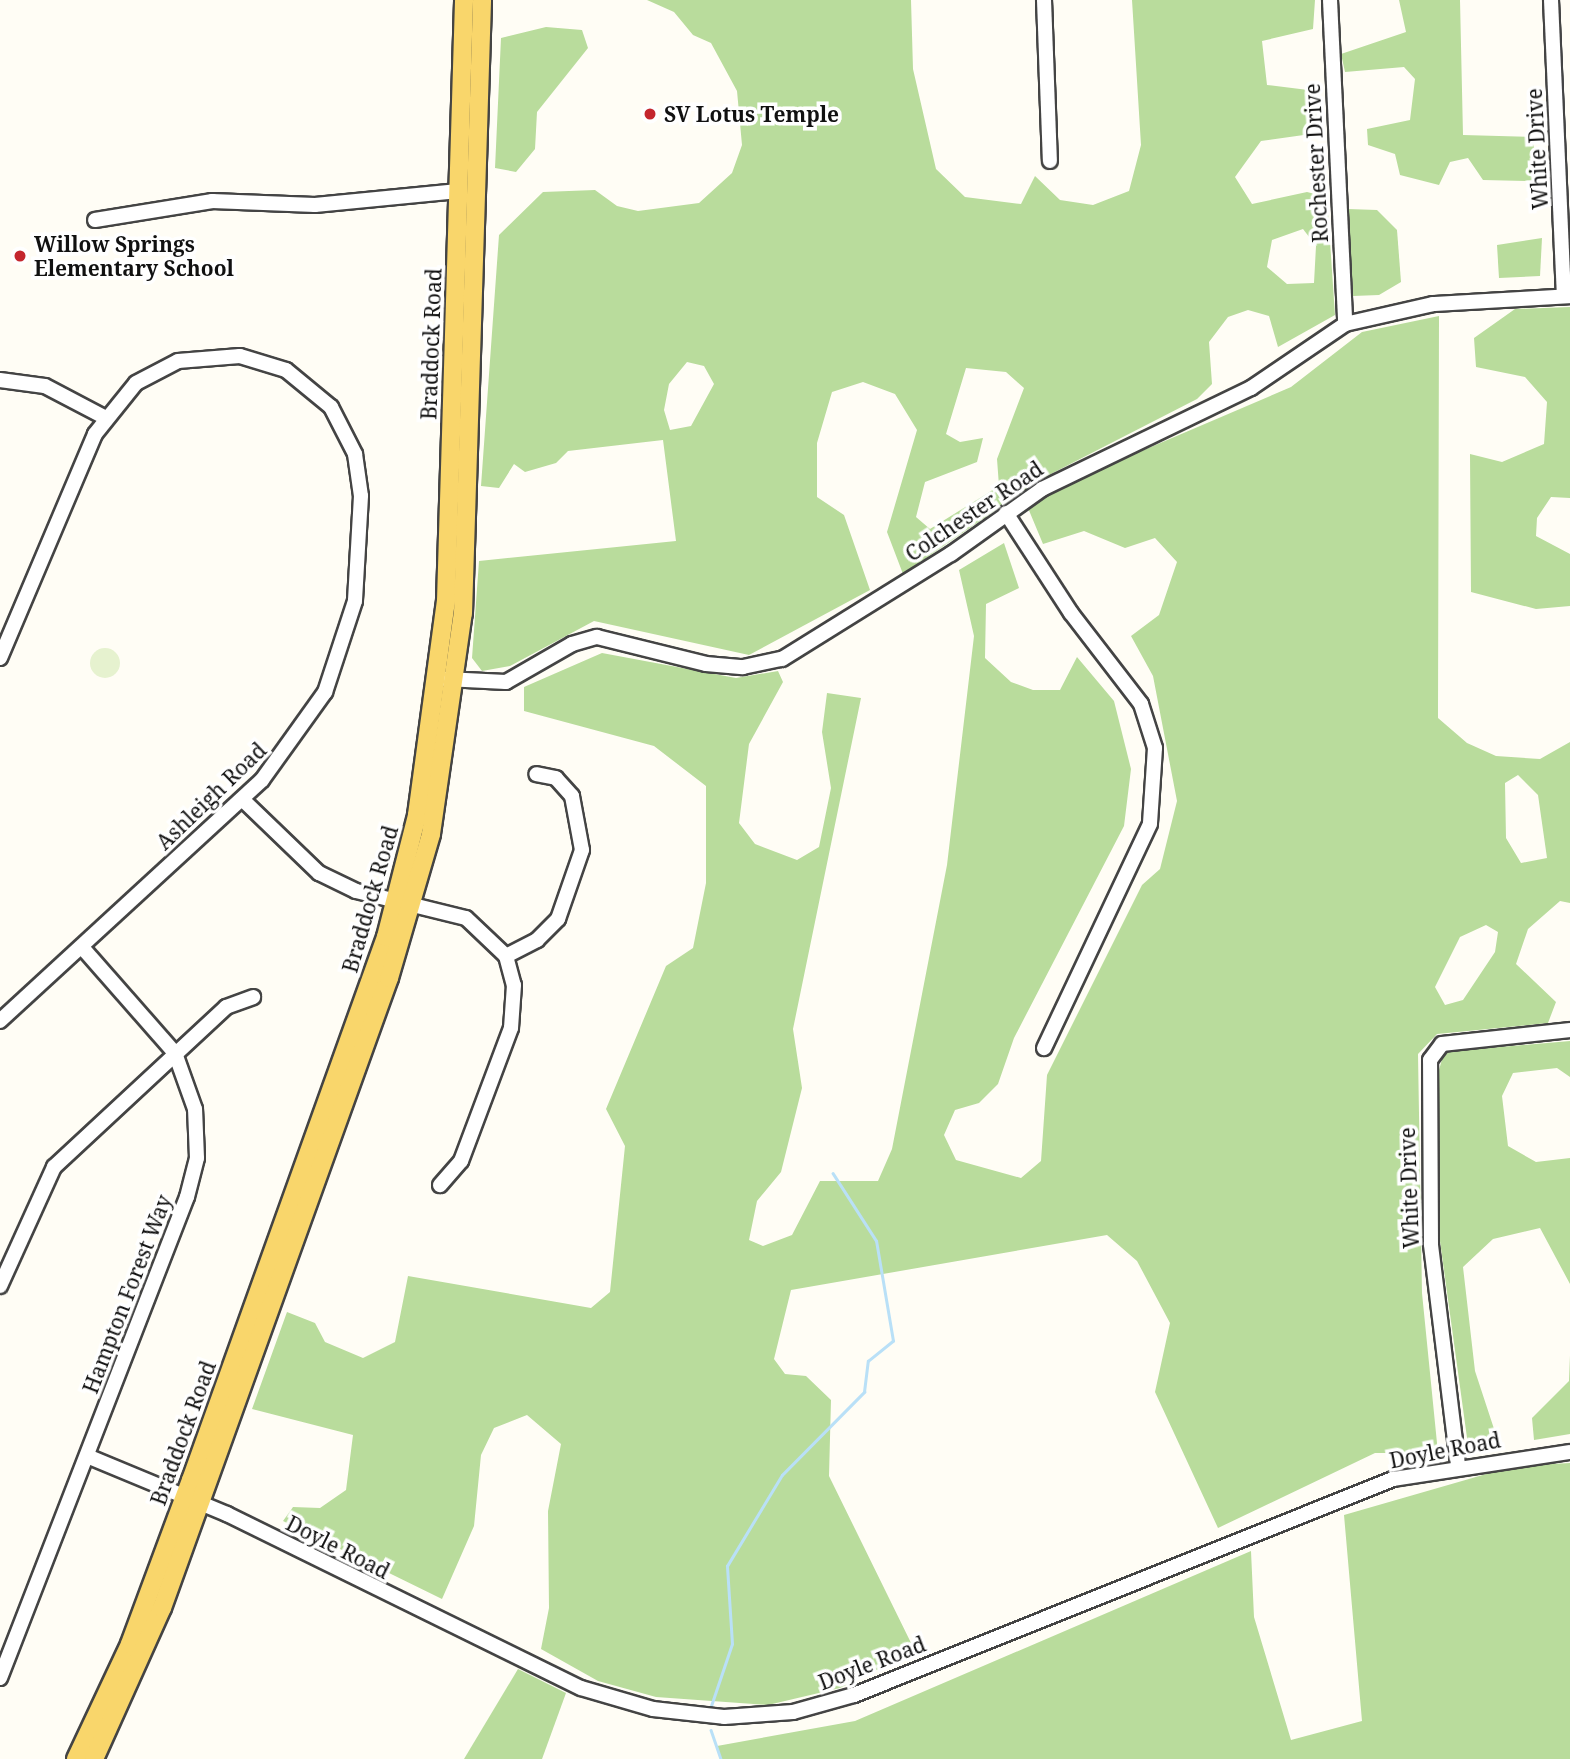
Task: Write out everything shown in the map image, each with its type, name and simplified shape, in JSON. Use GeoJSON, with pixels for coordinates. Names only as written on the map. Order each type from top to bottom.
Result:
{"type":"FeatureCollection","features":[{"type":"Feature","properties":{"kind":"main road","name":"Braddock Road"},"geometry":{"type":"LineString","coordinates":[[449,680],[464,0]]}},
{"type":"Feature","properties":{"kind":"main road","name":"Braddock Road"},"geometry":{"type":"LineString","coordinates":[[94,1759],[141,1662],[193,1499],[405,902],[449,680],[482,0]]}},
{"type":"Feature","properties":{"kind":"main road","name":"Braddock Road"},"geometry":{"type":"LineString","coordinates":[[76,1759],[193,1499]]}},
{"type":"Feature","properties":{"kind":"street"},"geometry":{"type":"LineString","coordinates":[[1044,0],[1051,161]]}},
{"type":"Feature","properties":{"kind":"street","name":"Rochester Drive"},"geometry":{"type":"LineString","coordinates":[[1330,0],[1345,324]]}},
{"type":"Feature","properties":{"kind":"street","name":"White Drive"},"geometry":{"type":"LineString","coordinates":[[1551,0],[1567,296]]}},
{"type":"Feature","properties":{"kind":"street"},"geometry":{"type":"LineString","coordinates":[[95,220],[212,201],[316,205],[458,191]]}},
{"type":"Feature","properties":{"kind":"street","name":"Colchester Road"},"geometry":{"type":"LineString","coordinates":[[449,680],[506,682],[572,644],[597,637],[706,664],[770,663],[862,612],[1057,480],[1251,388],[1345,324],[1433,304],[1567,296]]}},
{"type":"Feature","properties":{"kind":"street","name":"Ashleigh Road"},"geometry":{"type":"LineString","coordinates":[[0,658],[104,417],[136,383],[163,367],[194,357],[240,356],[309,385],[350,439],[361,507],[346,639],[313,714],[242,799],[0,1021]]}},
{"type":"Feature","properties":{"kind":"street"},"geometry":{"type":"LineString","coordinates":[[0,380],[45,386],[104,417]]}},
{"type":"Feature","properties":{"kind":"street"},"geometry":{"type":"LineString","coordinates":[[1006,513],[1071,613],[1141,704],[1155,748],[1150,824],[1044,1048]]}},
{"type":"Feature","properties":{"kind":"street"},"geometry":{"type":"LineString","coordinates":[[506,956],[537,940],[558,919],[582,850],[580,816],[566,787],[536,775]]}},
{"type":"Feature","properties":{"kind":"street"},"geometry":{"type":"LineString","coordinates":[[242,799],[319,873],[405,902],[466,918],[506,956],[515,1001],[511,1028],[461,1161],[440,1185]]}},
{"type":"Feature","properties":{"kind":"street","name":"Hampton Forest Way"},"geometry":{"type":"LineString","coordinates":[[0,1678],[194,1174],[195,1109],[175,1053],[82,947]]}},
{"type":"Feature","properties":{"kind":"street"},"geometry":{"type":"LineString","coordinates":[[0,1286],[54,1167],[226,1006],[253,997]]}},
{"type":"Feature","properties":{"kind":"street","name":"White Drive"},"geometry":{"type":"LineString","coordinates":[[1458,1465],[1431,1244],[1430,1060],[1442,1044],[1570,1030]]}},
{"type":"Feature","properties":{"kind":"street","name":"Doyle Road"},"geometry":{"type":"LineString","coordinates":[[87,1456],[193,1499],[583,1689],[689,1715],[761,1716],[855,1695],[1305,1512],[1393,1479],[1458,1465],[1570,1452]]}},
{"type":"Feature","properties":{"kind":"green space"},"geometry":{"type":"Polygon","coordinates":[[[647,0],[911,0],[913,69],[936,169],[965,197],[1021,204],[1035,176],[1060,200],[1093,205],[1129,191],[1141,145],[1132,0],[1315,0],[1313,29],[1262,41],[1267,85],[1316,91],[1318,133],[1261,141],[1235,177],[1252,204],[1307,192],[1327,197],[1335,315],[1278,347],[1269,316],[1248,310],[1228,317],[1209,342],[1212,384],[1197,399],[1041,479],[903,574],[887,532],[917,430],[895,394],[863,382],[832,392],[817,443],[817,497],[844,515],[870,590],[749,655],[594,621],[510,666],[482,671],[472,658],[479,561],[676,541],[663,440],[568,451],[556,463],[525,472],[514,464],[499,488],[481,486],[499,235],[543,192],[595,190],[617,206],[638,211],[699,203],[732,173],[742,145],[737,91],[711,43],[693,35],[674,12],[647,0]],[[1303,229],[1272,240],[1267,267],[1287,284],[1314,283],[1316,246],[1303,229]],[[687,362],[669,384],[664,410],[670,430],[691,426],[714,384],[704,366],[687,362]],[[966,368],[946,434],[960,442],[983,438],[977,462],[925,482],[916,517],[930,529],[999,486],[997,459],[1024,388],[1006,372],[966,368]]]}},
{"type":"Feature","properties":{"kind":"green space"},"geometry":{"type":"Polygon","coordinates":[[[1399,0],[1460,0],[1463,135],[1531,137],[1537,157],[1532,181],[1483,180],[1468,158],[1450,162],[1439,185],[1400,175],[1395,154],[1368,145],[1367,129],[1410,120],[1415,79],[1404,67],[1345,72],[1341,54],[1406,32],[1399,0]]]}},
{"type":"Feature","properties":{"kind":"green space"},"geometry":{"type":"Polygon","coordinates":[[[546,27],[582,30],[588,48],[537,112],[535,149],[516,172],[495,168],[501,38],[546,27]]]}},
{"type":"Feature","properties":{"kind":"green space"},"geometry":{"type":"Polygon","coordinates":[[[1348,209],[1377,210],[1397,230],[1401,282],[1379,295],[1353,296],[1348,209]]]}},
{"type":"Feature","properties":{"kind":"green space"},"geometry":{"type":"Polygon","coordinates":[[[1542,238],[1540,276],[1499,278],[1497,245],[1542,238]]]}},
{"type":"Feature","properties":{"kind":"green space"},"geometry":{"type":"Polygon","coordinates":[[[1570,307],[1570,498],[1551,497],[1537,518],[1536,536],[1570,554],[1570,606],[1536,609],[1471,592],[1470,454],[1502,462],[1544,444],[1547,402],[1525,377],[1476,367],[1474,338],[1515,309],[1570,307]]]}},
{"type":"Feature","properties":{"kind":"green space"},"geometry":{"type":"Polygon","coordinates":[[[1439,316],[1438,718],[1467,743],[1496,756],[1540,759],[1570,742],[1570,903],[1560,901],[1528,929],[1516,964],[1556,1002],[1548,1023],[1437,1034],[1418,1054],[1422,1293],[1438,1453],[1375,1453],[1218,1528],[1155,1392],[1170,1323],[1137,1261],[1107,1235],[791,1290],[774,1359],[785,1374],[806,1376],[831,1400],[829,1476],[915,1651],[840,1688],[768,1705],[656,1697],[598,1681],[541,1649],[549,1608],[548,1511],[561,1444],[527,1415],[494,1428],[481,1455],[474,1526],[442,1599],[283,1521],[293,1507],[320,1508],[346,1490],[353,1435],[252,1409],[287,1312],[315,1323],[325,1342],[363,1358],[395,1342],[408,1276],[591,1308],[610,1292],[625,1146],[606,1109],[666,966],[693,948],[706,883],[706,786],[654,746],[524,711],[524,687],[602,653],[736,678],[778,671],[783,682],[749,744],[739,823],[755,844],[797,860],[819,847],[831,788],[822,732],[827,693],[861,698],[793,1029],[802,1088],[781,1172],[757,1201],[749,1240],[763,1246],[792,1235],[820,1181],[878,1181],[892,1149],[947,865],[974,636],[959,570],[1004,543],[1019,588],[986,604],[985,658],[1011,682],[1033,690],[1060,690],[1077,657],[1114,701],[1131,769],[1124,826],[1014,1038],[998,1084],[979,1103],[955,1110],[944,1135],[956,1160],[1021,1178],[1041,1161],[1047,1075],[1142,885],[1160,869],[1177,801],[1153,676],[1131,636],[1159,615],[1177,562],[1155,538],[1125,548],[1084,531],[1043,544],[1028,508],[1062,485],[1291,387],[1362,332],[1439,316]],[[1518,775],[1505,783],[1506,838],[1521,863],[1547,858],[1538,795],[1518,775]],[[1486,925],[1460,937],[1435,987],[1445,1005],[1463,1000],[1495,952],[1498,932],[1486,925]]]}},
{"type":"Feature","properties":{"kind":"green space"},"geometry":{"type":"Polygon","coordinates":[[[105,648],[115,653],[120,663],[115,673],[105,678],[95,673],[90,663],[95,653],[105,648]]]}},
{"type":"Feature","properties":{"kind":"green space"},"geometry":{"type":"Polygon","coordinates":[[[1570,1041],[1570,1077],[1557,1068],[1513,1073],[1502,1096],[1508,1146],[1536,1162],[1570,1158],[1570,1284],[1540,1228],[1493,1239],[1463,1267],[1475,1371],[1498,1441],[1468,1445],[1439,1234],[1439,1070],[1444,1052],[1570,1041]]]}},
{"type":"Feature","properties":{"kind":"green space"},"geometry":{"type":"Polygon","coordinates":[[[1570,1355],[1570,1434],[1534,1440],[1532,1418],[1569,1381],[1570,1355]]]}},
{"type":"Feature","properties":{"kind":"green space"},"geometry":{"type":"Polygon","coordinates":[[[1570,1463],[1570,1759],[720,1759],[717,1746],[855,1721],[1251,1551],[1254,1617],[1291,1740],[1362,1721],[1344,1515],[1514,1466],[1570,1463]]]}},
{"type":"Feature","properties":{"kind":"green space"},"geometry":{"type":"Polygon","coordinates":[[[518,1669],[566,1693],[542,1759],[464,1759],[518,1669]]]}},
{"type":"Feature","properties":{"kind":"waterway"},"geometry":{"type":"LineString","coordinates":[[711,1706],[732,1644],[727,1566],[782,1475],[864,1392],[868,1361],[893,1341],[876,1241],[833,1174]]}},
{"type":"Feature","properties":{"kind":"waterway"},"geometry":{"type":"LineString","coordinates":[[711,1730],[721,1759]]}},
{"type":"Feature","properties":{"kind":"place","name":"SV Lotus Temple"},"geometry":{"type":"Point","coordinates":[650,114]}},
{"type":"Feature","properties":{"kind":"place","name":"Willow Springs Elementary School"},"geometry":{"type":"Point","coordinates":[20,256]}}]}
